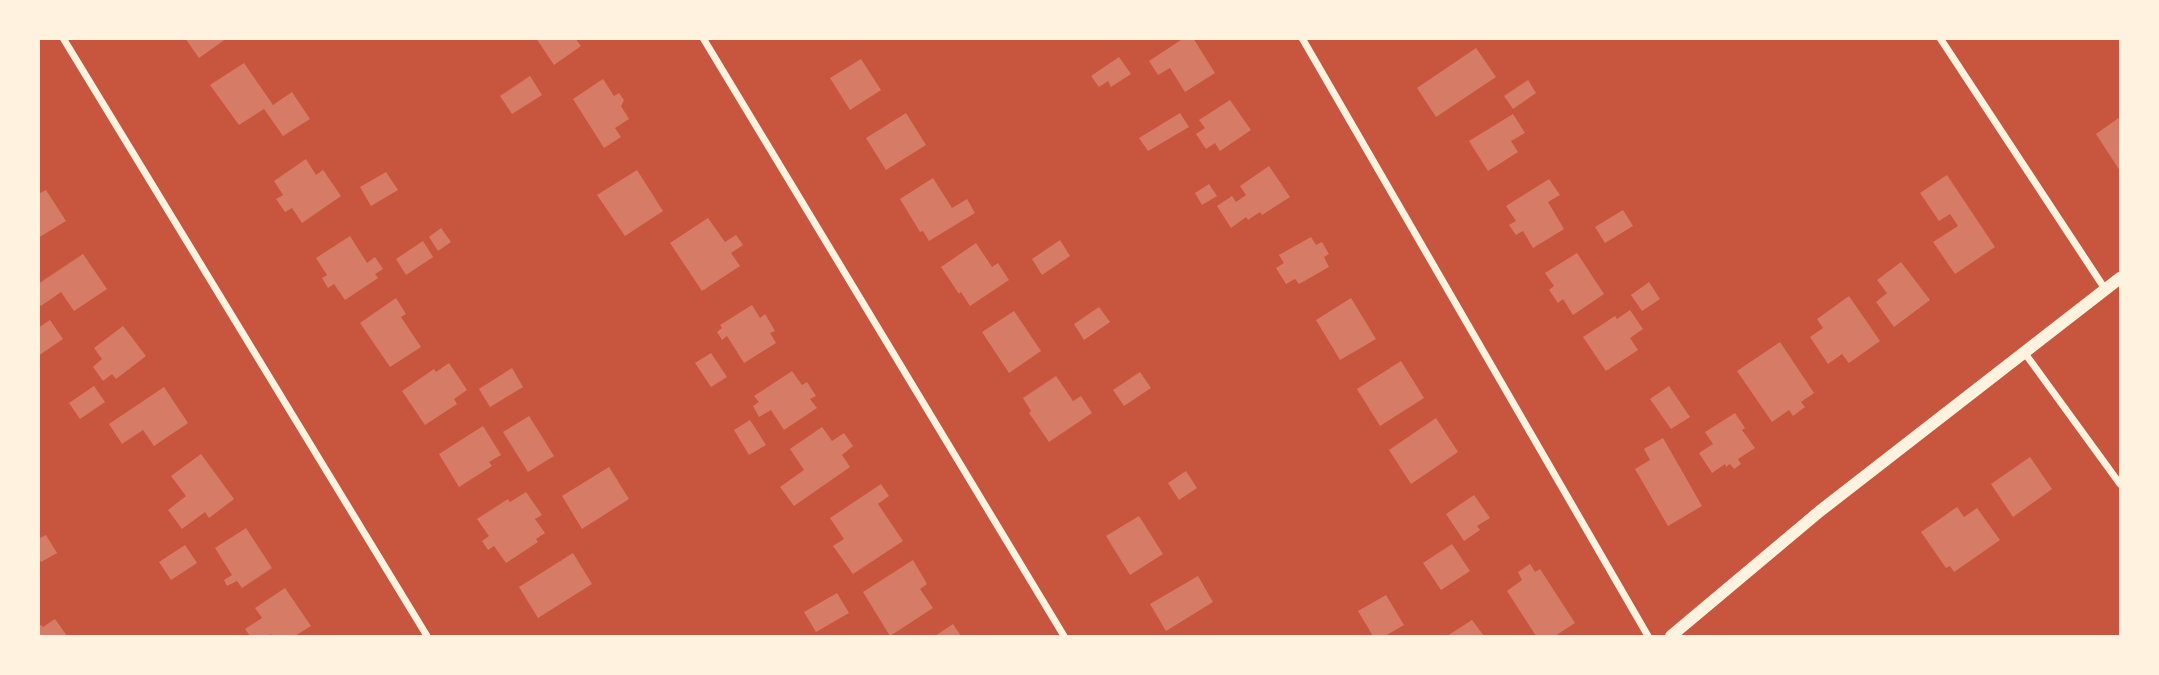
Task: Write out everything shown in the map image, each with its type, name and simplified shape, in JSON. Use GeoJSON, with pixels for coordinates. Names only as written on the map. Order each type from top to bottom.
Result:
{"type":"FeatureCollection","features":[{"type":"Feature","properties":{"kind":"street"},"geometry":{"type":"LineString","coordinates":[[64,38],[426,636]]}},
{"type":"Feature","properties":{"kind":"street"},"geometry":{"type":"LineString","coordinates":[[703,38],[1064,636]]}},
{"type":"Feature","properties":{"kind":"street"},"geometry":{"type":"LineString","coordinates":[[1303,38],[1648,636]]}},
{"type":"Feature","properties":{"kind":"street"},"geometry":{"type":"LineString","coordinates":[[1940,38],[2105,289]]}},
{"type":"Feature","properties":{"kind":"street"},"geometry":{"type":"LineString","coordinates":[[1671,636],[1821,510],[2120,278]]}},
{"type":"Feature","properties":{"kind":"street"},"geometry":{"type":"LineString","coordinates":[[2024,352],[2120,484]]}},
{"type":"Feature","properties":{"kind":"building"},"geometry":{"type":"Polygon","coordinates":[[[185,38],[227,38],[199,58],[185,38]]]}},
{"type":"Feature","properties":{"kind":"building"},"geometry":{"type":"Polygon","coordinates":[[[536,38],[575,38],[581,46],[554,65],[536,38]]]}},
{"type":"Feature","properties":{"kind":"building"},"geometry":{"type":"Polygon","coordinates":[[[1184,38],[1193,38],[1215,73],[1185,92],[1170,68],[1158,75],[1149,61],[1184,38]]]}},
{"type":"Feature","properties":{"kind":"building"},"geometry":{"type":"Polygon","coordinates":[[[1476,48],[1496,77],[1436,117],[1417,88],[1476,48]]]}},
{"type":"Feature","properties":{"kind":"building"},"geometry":{"type":"Polygon","coordinates":[[[1119,57],[1131,74],[1111,87],[1108,81],[1099,87],[1091,76],[1119,57]]]}},
{"type":"Feature","properties":{"kind":"building"},"geometry":{"type":"Polygon","coordinates":[[[861,59],[881,90],[850,110],[830,78],[861,59]]]}},
{"type":"Feature","properties":{"kind":"building"},"geometry":{"type":"Polygon","coordinates":[[[244,63],[273,105],[292,92],[310,119],[283,136],[264,109],[239,125],[210,85],[244,63]]]}},
{"type":"Feature","properties":{"kind":"building"},"geometry":{"type":"Polygon","coordinates":[[[530,76],[542,95],[512,114],[500,96],[530,76]]]}},
{"type":"Feature","properties":{"kind":"building"},"geometry":{"type":"Polygon","coordinates":[[[603,79],[614,96],[619,93],[624,100],[621,106],[629,119],[615,128],[621,137],[604,148],[573,99],[603,79]]]}},
{"type":"Feature","properties":{"kind":"building"},"geometry":{"type":"Polygon","coordinates":[[[1528,80],[1536,93],[1513,109],[1504,96],[1528,80]]]}},
{"type":"Feature","properties":{"kind":"building"},"geometry":{"type":"Polygon","coordinates":[[[1230,100],[1251,130],[1220,151],[1215,143],[1206,149],[1196,134],[1205,128],[1199,120],[1230,100]]]}},
{"type":"Feature","properties":{"kind":"building"},"geometry":{"type":"Polygon","coordinates":[[[906,113],[926,145],[886,170],[866,138],[906,113]]]}},
{"type":"Feature","properties":{"kind":"building"},"geometry":{"type":"Polygon","coordinates":[[[1180,113],[1189,127],[1148,151],[1139,138],[1180,113]]]}},
{"type":"Feature","properties":{"kind":"building"},"geometry":{"type":"Polygon","coordinates":[[[1513,114],[1525,133],[1511,141],[1518,152],[1488,171],[1469,141],[1513,114]]]}},
{"type":"Feature","properties":{"kind":"building"},"geometry":{"type":"Polygon","coordinates":[[[2120,117],[2120,171],[2096,134],[2120,117]]]}},
{"type":"Feature","properties":{"kind":"building"},"geometry":{"type":"Polygon","coordinates":[[[306,159],[316,175],[323,170],[341,196],[302,223],[292,208],[285,212],[276,199],[283,195],[274,181],[306,159]]]}},
{"type":"Feature","properties":{"kind":"building"},"geometry":{"type":"Polygon","coordinates":[[[1269,166],[1290,197],[1262,215],[1260,212],[1248,220],[1246,217],[1231,228],[1217,206],[1232,196],[1236,202],[1246,195],[1240,186],[1269,166]]]}},
{"type":"Feature","properties":{"kind":"building"},"geometry":{"type":"Polygon","coordinates":[[[637,170],[663,211],[625,236],[597,195],[637,170]]]}},
{"type":"Feature","properties":{"kind":"building"},"geometry":{"type":"Polygon","coordinates":[[[386,172],[398,190],[371,206],[360,187],[386,172]]]}},
{"type":"Feature","properties":{"kind":"building"},"geometry":{"type":"Polygon","coordinates":[[[1947,175],[1995,247],[1955,274],[1933,242],[1958,226],[1950,214],[1939,221],[1920,193],[1947,175]]]}},
{"type":"Feature","properties":{"kind":"building"},"geometry":{"type":"Polygon","coordinates":[[[933,178],[952,208],[967,199],[975,213],[929,241],[923,231],[920,232],[900,199],[933,178]]]}},
{"type":"Feature","properties":{"kind":"building"},"geometry":{"type":"Polygon","coordinates":[[[1549,179],[1560,195],[1548,202],[1564,229],[1533,248],[1523,231],[1516,235],[1509,225],[1516,221],[1506,206],[1549,179]]]}},
{"type":"Feature","properties":{"kind":"building"},"geometry":{"type":"Polygon","coordinates":[[[1209,184],[1217,196],[1202,205],[1195,193],[1209,184]]]}},
{"type":"Feature","properties":{"kind":"building"},"geometry":{"type":"Polygon","coordinates":[[[46,190],[66,221],[38,238],[38,194],[46,190]]]}},
{"type":"Feature","properties":{"kind":"building"},"geometry":{"type":"Polygon","coordinates":[[[1623,210],[1633,226],[1605,243],[1595,227],[1623,210]]]}},
{"type":"Feature","properties":{"kind":"building"},"geometry":{"type":"Polygon","coordinates":[[[708,218],[725,242],[736,235],[743,245],[731,253],[740,266],[702,291],[670,243],[708,218]]]}},
{"type":"Feature","properties":{"kind":"building"},"geometry":{"type":"Polygon","coordinates":[[[441,228],[451,242],[438,251],[429,237],[441,228]]]}},
{"type":"Feature","properties":{"kind":"building"},"geometry":{"type":"Polygon","coordinates":[[[350,236],[367,263],[375,257],[383,269],[375,274],[378,278],[345,300],[334,284],[328,288],[322,278],[327,275],[316,258],[350,236]]]}},
{"type":"Feature","properties":{"kind":"building"},"geometry":{"type":"Polygon","coordinates":[[[1311,237],[1316,245],[1322,242],[1329,254],[1324,257],[1329,267],[1299,284],[1295,279],[1286,284],[1276,268],[1284,263],[1279,255],[1311,237]]]}},
{"type":"Feature","properties":{"kind":"building"},"geometry":{"type":"Polygon","coordinates":[[[1060,240],[1070,256],[1042,275],[1032,259],[1060,240]]]}},
{"type":"Feature","properties":{"kind":"building"},"geometry":{"type":"Polygon","coordinates":[[[423,241],[433,257],[406,275],[396,259],[423,241]]]}},
{"type":"Feature","properties":{"kind":"building"},"geometry":{"type":"Polygon","coordinates":[[[976,243],[992,267],[998,263],[1009,280],[970,306],[941,267],[976,243]]]}},
{"type":"Feature","properties":{"kind":"building"},"geometry":{"type":"Polygon","coordinates":[[[1577,253],[1604,294],[1573,315],[1563,299],[1558,303],[1549,290],[1554,286],[1545,273],[1577,253]]]}},
{"type":"Feature","properties":{"kind":"building"},"geometry":{"type":"Polygon","coordinates":[[[83,254],[107,289],[74,311],[61,292],[41,306],[38,302],[38,284],[83,254]]]}},
{"type":"Feature","properties":{"kind":"building"},"geometry":{"type":"Polygon","coordinates":[[[1901,262],[1930,300],[1894,327],[1876,302],[1887,293],[1877,280],[1901,262]]]}},
{"type":"Feature","properties":{"kind":"building"},"geometry":{"type":"Polygon","coordinates":[[[1649,282],[1660,299],[1642,311],[1631,295],[1649,282]]]}},
{"type":"Feature","properties":{"kind":"building"},"geometry":{"type":"Polygon","coordinates":[[[1849,296],[1880,341],[1849,363],[1842,354],[1828,364],[1810,337],[1823,328],[1817,319],[1849,296]]]}},
{"type":"Feature","properties":{"kind":"building"},"geometry":{"type":"Polygon","coordinates":[[[396,298],[406,314],[401,317],[421,347],[390,367],[360,323],[396,298]]]}},
{"type":"Feature","properties":{"kind":"building"},"geometry":{"type":"Polygon","coordinates":[[[1351,298],[1376,339],[1340,360],[1316,320],[1351,298]]]}},
{"type":"Feature","properties":{"kind":"building"},"geometry":{"type":"Polygon","coordinates":[[[752,305],[760,318],[765,314],[775,331],[770,333],[776,343],[744,363],[727,336],[722,340],[717,332],[722,328],[720,325],[752,305]]]}},
{"type":"Feature","properties":{"kind":"building"},"geometry":{"type":"Polygon","coordinates":[[[1099,307],[1110,322],[1084,340],[1074,324],[1099,307]]]}},
{"type":"Feature","properties":{"kind":"building"},"geometry":{"type":"Polygon","coordinates":[[[1630,310],[1643,329],[1630,338],[1638,350],[1606,371],[1583,337],[1615,316],[1617,319],[1630,310]]]}},
{"type":"Feature","properties":{"kind":"building"},"geometry":{"type":"Polygon","coordinates":[[[1014,311],[1041,351],[1009,373],[982,332],[1014,311]]]}},
{"type":"Feature","properties":{"kind":"building"},"geometry":{"type":"Polygon","coordinates":[[[50,320],[63,339],[38,356],[38,328],[50,320]]]}},
{"type":"Feature","properties":{"kind":"building"},"geometry":{"type":"Polygon","coordinates":[[[123,326],[146,356],[116,379],[112,374],[103,381],[93,367],[102,359],[94,348],[123,326]]]}},
{"type":"Feature","properties":{"kind":"building"},"geometry":{"type":"Polygon","coordinates":[[[1780,342],[1814,393],[1801,402],[1805,407],[1793,416],[1789,410],[1772,422],[1737,371],[1780,342]]]}},
{"type":"Feature","properties":{"kind":"building"},"geometry":{"type":"Polygon","coordinates":[[[711,353],[727,377],[711,387],[695,363],[711,353]]]}},
{"type":"Feature","properties":{"kind":"building"},"geometry":{"type":"Polygon","coordinates":[[[1401,361],[1424,398],[1380,426],[1357,389],[1401,361]]]}},
{"type":"Feature","properties":{"kind":"building"},"geometry":{"type":"Polygon","coordinates":[[[449,363],[467,390],[454,399],[457,404],[425,425],[402,391],[434,369],[436,372],[449,363]]]}},
{"type":"Feature","properties":{"kind":"building"},"geometry":{"type":"Polygon","coordinates":[[[512,368],[523,387],[490,407],[479,389],[512,368]]]}},
{"type":"Feature","properties":{"kind":"building"},"geometry":{"type":"Polygon","coordinates":[[[792,371],[802,385],[807,382],[816,396],[810,399],[817,408],[784,430],[771,410],[759,417],[753,406],[759,402],[754,396],[792,371]]]}},
{"type":"Feature","properties":{"kind":"building"},"geometry":{"type":"Polygon","coordinates":[[[1140,372],[1151,388],[1124,406],[1113,390],[1140,372]]]}},
{"type":"Feature","properties":{"kind":"building"},"geometry":{"type":"Polygon","coordinates":[[[1056,376],[1073,401],[1081,396],[1092,413],[1049,442],[1029,413],[1031,411],[1023,398],[1056,376]]]}},
{"type":"Feature","properties":{"kind":"building"},"geometry":{"type":"Polygon","coordinates":[[[94,386],[105,402],[80,419],[69,403],[94,386]]]}},
{"type":"Feature","properties":{"kind":"building"},"geometry":{"type":"Polygon","coordinates":[[[1669,386],[1690,417],[1671,429],[1650,399],[1669,386]]]}},
{"type":"Feature","properties":{"kind":"building"},"geometry":{"type":"Polygon","coordinates":[[[164,387],[188,423],[154,446],[143,430],[122,444],[109,424],[164,387]]]}},
{"type":"Feature","properties":{"kind":"building"},"geometry":{"type":"Polygon","coordinates":[[[1735,413],[1745,428],[1742,430],[1755,448],[1738,459],[1741,464],[1734,469],[1730,464],[1726,467],[1725,464],[1712,473],[1699,453],[1713,444],[1705,432],[1735,413]]]}},
{"type":"Feature","properties":{"kind":"building"},"geometry":{"type":"Polygon","coordinates":[[[529,416],[554,456],[528,472],[503,432],[529,416]]]}},
{"type":"Feature","properties":{"kind":"building"},"geometry":{"type":"Polygon","coordinates":[[[1436,418],[1458,452],[1411,484],[1389,450],[1436,418]]]}},
{"type":"Feature","properties":{"kind":"building"},"geometry":{"type":"Polygon","coordinates":[[[750,420],[766,445],[749,455],[734,430],[750,420]]]}},
{"type":"Feature","properties":{"kind":"building"},"geometry":{"type":"Polygon","coordinates":[[[483,426],[501,455],[489,462],[492,466],[459,487],[439,454],[483,426]]]}},
{"type":"Feature","properties":{"kind":"building"},"geometry":{"type":"Polygon","coordinates":[[[822,427],[832,441],[844,433],[853,446],[842,455],[850,467],[794,506],[780,487],[804,470],[790,449],[822,427]]]}},
{"type":"Feature","properties":{"kind":"building"},"geometry":{"type":"Polygon","coordinates":[[[1663,438],[1702,506],[1668,526],[1635,469],[1650,460],[1644,449],[1663,438]]]}},
{"type":"Feature","properties":{"kind":"building"},"geometry":{"type":"Polygon","coordinates":[[[201,454],[234,499],[209,518],[205,512],[182,529],[168,510],[186,496],[171,476],[201,454]]]}},
{"type":"Feature","properties":{"kind":"building"},"geometry":{"type":"Polygon","coordinates":[[[2030,457],[2052,489],[2013,517],[1991,484],[2030,457]]]}},
{"type":"Feature","properties":{"kind":"building"},"geometry":{"type":"Polygon","coordinates":[[[609,467],[629,499],[582,529],[562,496],[609,467]]]}},
{"type":"Feature","properties":{"kind":"building"},"geometry":{"type":"Polygon","coordinates":[[[1186,471],[1197,488],[1179,500],[1168,483],[1186,471]]]}},
{"type":"Feature","properties":{"kind":"building"},"geometry":{"type":"Polygon","coordinates":[[[881,484],[889,496],[878,504],[903,541],[853,574],[833,546],[844,539],[830,518],[881,484]]]}},
{"type":"Feature","properties":{"kind":"building"},"geometry":{"type":"Polygon","coordinates":[[[526,492],[542,515],[535,519],[545,533],[536,539],[538,542],[506,563],[494,546],[488,550],[482,541],[489,536],[477,519],[508,499],[510,502],[526,492]]]}},
{"type":"Feature","properties":{"kind":"building"},"geometry":{"type":"Polygon","coordinates":[[[1474,495],[1490,518],[1477,526],[1480,530],[1464,541],[1446,514],[1474,495]]]}},
{"type":"Feature","properties":{"kind":"building"},"geometry":{"type":"Polygon","coordinates":[[[1957,507],[1964,517],[1977,508],[2000,540],[1954,572],[1950,566],[1946,568],[1921,532],[1957,507]]]}},
{"type":"Feature","properties":{"kind":"building"},"geometry":{"type":"Polygon","coordinates":[[[1139,516],[1163,554],[1130,575],[1106,536],[1139,516]]]}},
{"type":"Feature","properties":{"kind":"building"},"geometry":{"type":"Polygon","coordinates":[[[246,528],[272,568],[242,588],[237,581],[227,586],[224,580],[232,575],[215,548],[246,528]]]}},
{"type":"Feature","properties":{"kind":"building"},"geometry":{"type":"Polygon","coordinates":[[[46,535],[57,553],[41,562],[38,557],[38,539],[46,535]]]}},
{"type":"Feature","properties":{"kind":"building"},"geometry":{"type":"Polygon","coordinates":[[[1452,544],[1470,571],[1441,590],[1423,563],[1452,544]]]}},
{"type":"Feature","properties":{"kind":"building"},"geometry":{"type":"Polygon","coordinates":[[[185,545],[197,563],[171,580],[159,562],[185,545]]]}},
{"type":"Feature","properties":{"kind":"building"},"geometry":{"type":"Polygon","coordinates":[[[573,553],[592,584],[538,618],[519,587],[573,553]]]}},
{"type":"Feature","properties":{"kind":"building"},"geometry":{"type":"Polygon","coordinates":[[[913,560],[927,584],[920,589],[933,608],[890,636],[863,592],[913,560]]]}},
{"type":"Feature","properties":{"kind":"building"},"geometry":{"type":"Polygon","coordinates":[[[1530,564],[1535,572],[1540,569],[1575,623],[1555,636],[1536,636],[1507,591],[1522,580],[1518,572],[1530,564]]]}},
{"type":"Feature","properties":{"kind":"building"},"geometry":{"type":"Polygon","coordinates":[[[1198,576],[1213,602],[1166,631],[1150,604],[1198,576]]]}},
{"type":"Feature","properties":{"kind":"building"},"geometry":{"type":"Polygon","coordinates":[[[285,588],[311,626],[295,636],[250,636],[245,629],[262,618],[255,608],[285,588]]]}},
{"type":"Feature","properties":{"kind":"building"},"geometry":{"type":"Polygon","coordinates":[[[837,593],[849,613],[816,632],[804,612],[837,593]]]}},
{"type":"Feature","properties":{"kind":"building"},"geometry":{"type":"Polygon","coordinates":[[[1386,595],[1404,625],[1385,636],[1373,636],[1358,611],[1386,595]]]}},
{"type":"Feature","properties":{"kind":"building"},"geometry":{"type":"Polygon","coordinates":[[[55,619],[67,636],[38,636],[38,627],[43,627],[55,619]]]}},
{"type":"Feature","properties":{"kind":"building"},"geometry":{"type":"Polygon","coordinates":[[[1472,620],[1484,636],[1447,636],[1472,620]]]}},
{"type":"Feature","properties":{"kind":"building"},"geometry":{"type":"Polygon","coordinates":[[[953,624],[961,636],[935,636],[953,624]]]}}]}
